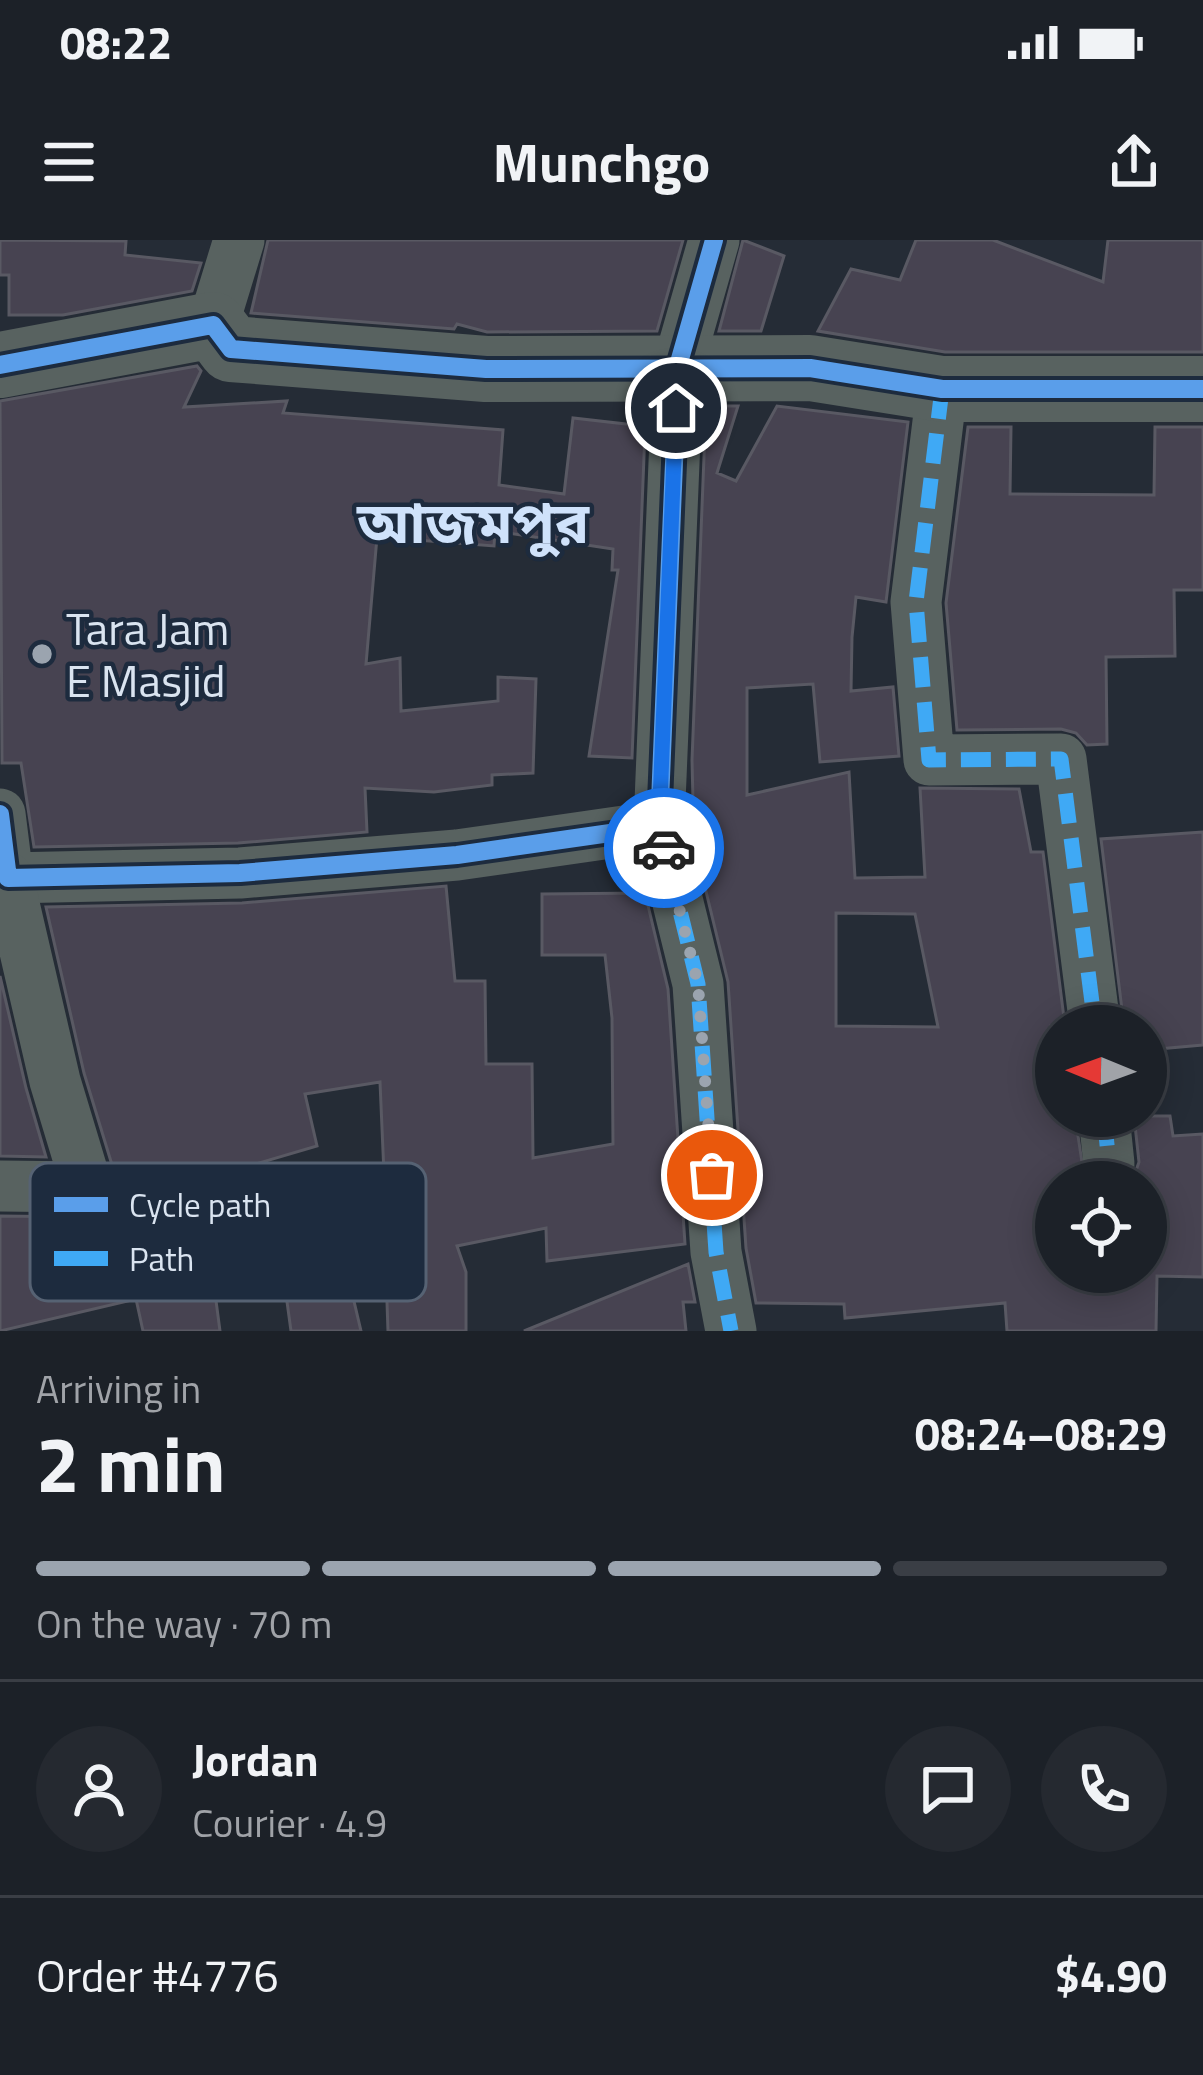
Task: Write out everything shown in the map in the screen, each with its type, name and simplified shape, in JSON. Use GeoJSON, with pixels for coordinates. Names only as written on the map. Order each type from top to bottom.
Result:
{"type":"FeatureCollection","features":[{"type":"Feature","properties":{"kind":"street"},"geometry":{"type":"LineString","coordinates":[[213,325],[239,240]]}},
{"type":"Feature","properties":{"kind":"street"},"geometry":{"type":"LineString","coordinates":[[714,240],[678,366],[659,826],[698,984],[716,1252],[731,1331]]}},
{"type":"Feature","properties":{"kind":"street"},"geometry":{"type":"LineString","coordinates":[[0,365],[213,325]]}},
{"type":"Feature","properties":{"kind":"street"},"geometry":{"type":"LineString","coordinates":[[213,325],[231,350],[486,369],[810,368],[942,389],[1203,389]]}},
{"type":"Feature","properties":{"kind":"street"},"geometry":{"type":"LineString","coordinates":[[942,389],[916,602],[929,760],[1061,759],[1092,1005]]}},
{"type":"Feature","properties":{"kind":"street"},"geometry":{"type":"LineString","coordinates":[[0,814],[8,878],[55,1081],[80,1163]]}},
{"type":"Feature","properties":{"kind":"street"},"geometry":{"type":"LineString","coordinates":[[8,878],[262,871],[457,855],[659,826]]}},
{"type":"Feature","properties":{"kind":"building"},"geometry":{"type":"Polygon","coordinates":[[[0,240],[126,241],[125,255],[201,263],[192,291],[63,315],[9,315],[9,275],[0,275],[0,240]]]}},
{"type":"Feature","properties":{"kind":"building"},"geometry":{"type":"Polygon","coordinates":[[[268,240],[683,240],[657,331],[487,332],[457,324],[454,329],[251,313],[268,240]]]}},
{"type":"Feature","properties":{"kind":"building"},"geometry":{"type":"Polygon","coordinates":[[[743,240],[784,256],[761,331],[719,331],[743,240]]]}},
{"type":"Feature","properties":{"kind":"building"},"geometry":{"type":"Polygon","coordinates":[[[916,240],[993,240],[1103,282],[1108,240],[1203,240],[1203,352],[945,352],[818,331],[851,269],[900,280],[916,240]]]}},
{"type":"Feature","properties":{"kind":"building"},"geometry":{"type":"Polygon","coordinates":[[[197,366],[201,371],[184,407],[287,401],[283,413],[503,430],[499,485],[564,494],[573,418],[635,425],[637,406],[646,406],[632,758],[589,756],[618,570],[612,570],[613,549],[495,531],[494,546],[377,537],[366,664],[400,658],[401,711],[498,701],[498,677],[536,679],[533,773],[492,775],[492,785],[434,792],[365,788],[367,832],[238,843],[34,847],[21,763],[2,763],[0,401],[197,366]]]}},
{"type":"Feature","properties":{"kind":"building"},"geometry":{"type":"Polygon","coordinates":[[[706,406],[738,406],[717,473],[736,481],[777,406],[908,422],[886,602],[856,597],[852,637],[851,691],[893,687],[899,756],[820,762],[813,684],[747,688],[747,795],[849,772],[855,878],[925,877],[920,788],[1019,789],[1031,852],[1043,852],[1062,1005],[1035,1005],[1035,1137],[1078,1137],[1082,1161],[1035,1161],[1035,1293],[1157,1293],[1156,1331],[1007,1331],[1005,1303],[845,1318],[844,1304],[756,1303],[746,1248],[728,982],[694,842],[692,760],[706,406]],[[836,913],[836,1026],[938,1027],[915,914],[836,913]]]}},
{"type":"Feature","properties":{"kind":"building"},"geometry":{"type":"Polygon","coordinates":[[[968,427],[1011,427],[1010,494],[1154,495],[1155,427],[1203,427],[1203,590],[1174,590],[1175,656],[1106,657],[1107,744],[1087,745],[1076,733],[1061,729],[957,730],[946,603],[968,427]]]}},
{"type":"Feature","properties":{"kind":"building"},"geometry":{"type":"Polygon","coordinates":[[[1203,832],[1203,1045],[1167,1048],[1167,1005],[1121,1005],[1101,839],[1203,832]]]}},
{"type":"Feature","properties":{"kind":"building"},"geometry":{"type":"Polygon","coordinates":[[[446,886],[455,981],[485,981],[486,1064],[532,1064],[533,1158],[613,1144],[612,1018],[605,955],[542,955],[542,894],[645,893],[668,989],[685,1244],[547,1261],[546,1228],[457,1246],[466,1272],[466,1331],[388,1331],[387,1301],[426,1301],[426,1163],[384,1163],[380,1082],[305,1094],[317,1146],[259,1163],[111,1163],[84,1073],[46,907],[242,903],[446,886]]]}},
{"type":"Feature","properties":{"kind":"building"},"geometry":{"type":"Polygon","coordinates":[[[0,976],[26,1088],[46,1157],[0,1156],[0,976]]]}},
{"type":"Feature","properties":{"kind":"building"},"geometry":{"type":"Polygon","coordinates":[[[1167,1116],[1173,1136],[1203,1134],[1203,1277],[1167,1276],[1167,1161],[1139,1161],[1136,1137],[1167,1137],[1167,1116]]]}},
{"type":"Feature","properties":{"kind":"building"},"geometry":{"type":"Polygon","coordinates":[[[0,1216],[30,1216],[30,1301],[128,1301],[0,1331],[0,1216]]]}},
{"type":"Feature","properties":{"kind":"building"},"geometry":{"type":"Polygon","coordinates":[[[688,1264],[695,1302],[683,1302],[686,1331],[524,1331],[688,1264]]]}},
{"type":"Feature","properties":{"kind":"building"},"geometry":{"type":"Polygon","coordinates":[[[136,1301],[216,1301],[220,1331],[143,1331],[136,1301]]]}},
{"type":"Feature","properties":{"kind":"building"},"geometry":{"type":"Polygon","coordinates":[[[287,1301],[354,1301],[361,1331],[291,1331],[287,1301]]]}},
{"type":"Feature","properties":{"kind":"marked path"},"geometry":{"type":"LineString","coordinates":[[942,389],[916,602],[929,760],[1061,759],[1092,1005]]}},
{"type":"Feature","properties":{"kind":"marked path"},"geometry":{"type":"LineString","coordinates":[[659,826],[698,984],[716,1252],[731,1331]]}},
{"type":"Feature","properties":{"kind":"marked path"},"geometry":{"type":"LineString","coordinates":[[1106,1137],[1109,1161]]}},
{"type":"Feature","properties":{"kind":"cycle path"},"geometry":{"type":"LineString","coordinates":[[0,814],[8,878],[240,873],[457,855],[659,826],[678,366],[714,240]]}},
{"type":"Feature","properties":{"kind":"cycle path"},"geometry":{"type":"LineString","coordinates":[[0,365],[213,325],[231,349],[486,369],[810,368],[942,389],[1203,389]]}},
{"type":"Feature","properties":{"kind":"way so far"},"geometry":{"type":"LineString","coordinates":[[664,848],[698,984],[712,1175]]}},
{"type":"Feature","properties":{"kind":"place","name":"Tara Jam E Masjid"},"geometry":{"type":"Point","coordinates":[42,654]}},
{"type":"Feature","properties":{"kind":"district","name":"আজমপুর"},"geometry":{"type":"Point","coordinates":[473,521]}},
{"type":"Feature","properties":{"kind":"route"},"geometry":{"type":"LineString","coordinates":[[664,848],[659,826],[676,408]]}}]}
